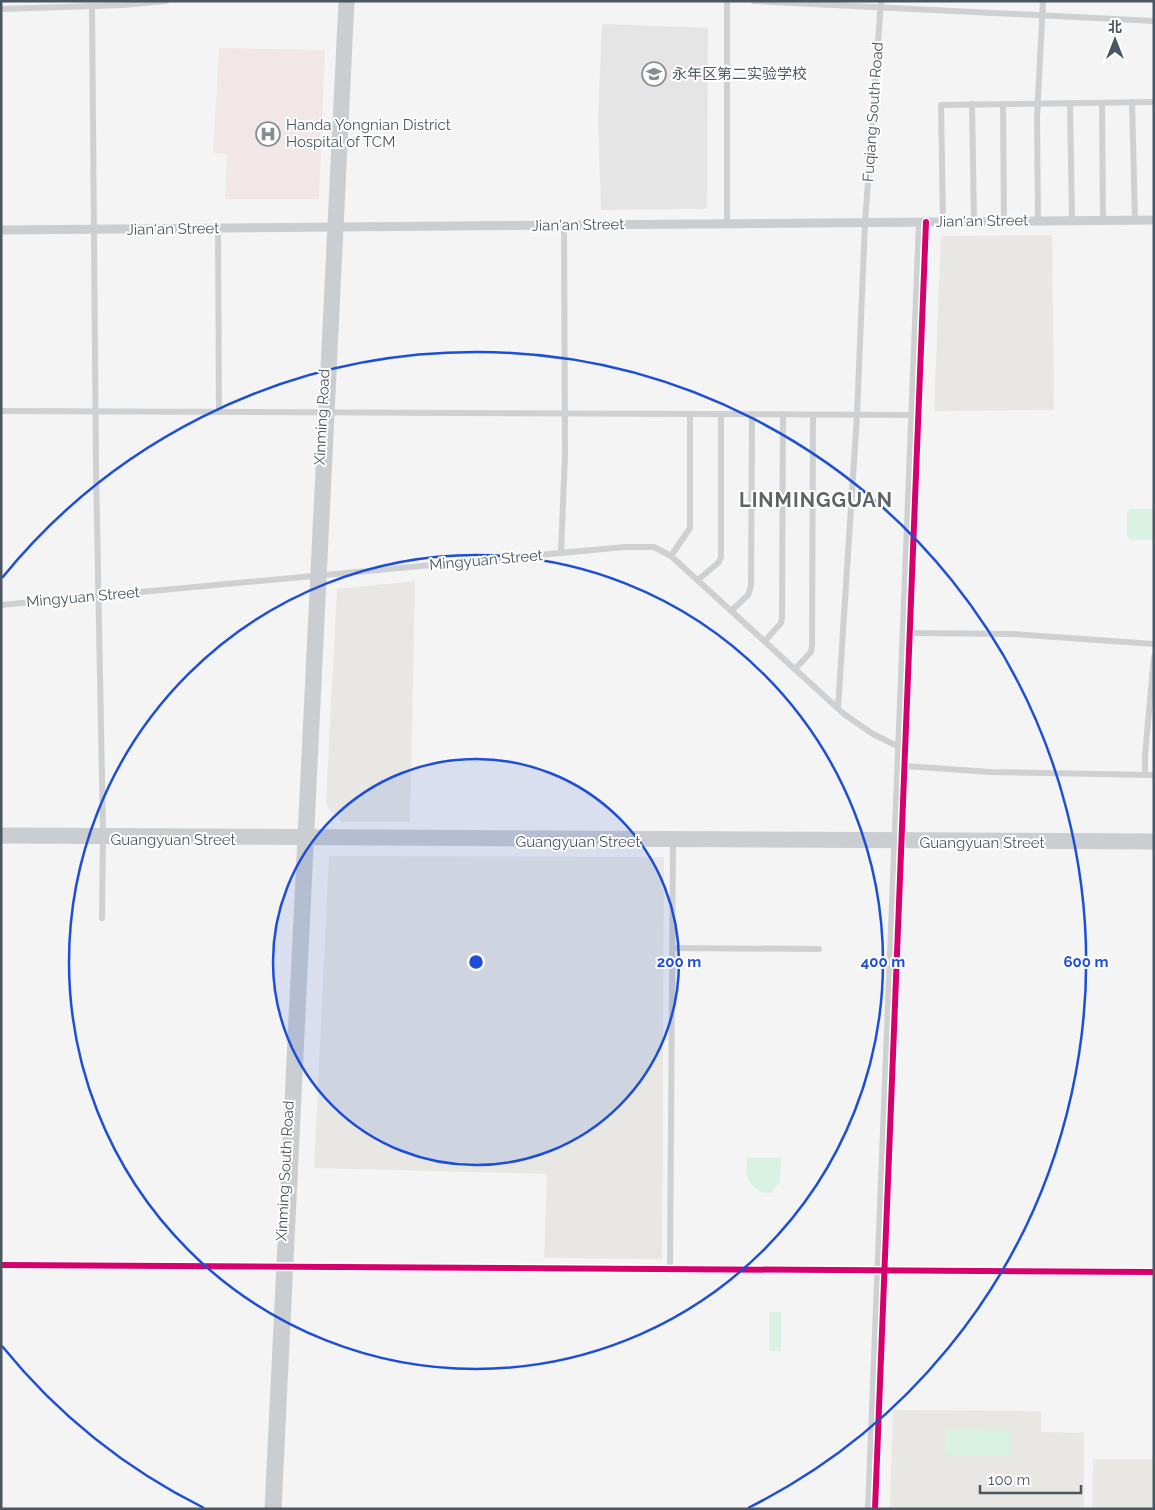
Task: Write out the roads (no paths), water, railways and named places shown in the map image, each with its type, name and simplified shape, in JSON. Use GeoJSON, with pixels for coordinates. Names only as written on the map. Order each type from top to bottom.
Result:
{"type":"FeatureCollection","features":[{"type":"Feature","properties":{"kind":"main road","name":"Xinming Road"},"geometry":{"type":"LineString","coordinates":[[305,837],[335,227],[342,1]]}},
{"type":"Feature","properties":{"kind":"main road","name":"Xinming Road"},"geometry":{"type":"LineString","coordinates":[[335,227],[350,1]]}},
{"type":"Feature","properties":{"kind":"main road","name":"Jian'an Street"},"geometry":{"type":"LineString","coordinates":[[1,230],[1154,220]]}},
{"type":"Feature","properties":{"kind":"main road","name":"Guangyuan Street"},"geometry":{"type":"LineString","coordinates":[[1,832],[103,836],[1154,838]]}},
{"type":"Feature","properties":{"kind":"main road","name":"Guangyuan Street"},"geometry":{"type":"LineString","coordinates":[[1,839],[103,836]]}},
{"type":"Feature","properties":{"kind":"main road","name":"Guangyuan Street"},"geometry":{"type":"LineString","coordinates":[[305,837],[673,842],[898,839],[1154,845]]}},
{"type":"Feature","properties":{"kind":"main road","name":"Xinming South Road"},"geometry":{"type":"LineString","coordinates":[[269,1509],[284,1266],[305,837]]}},
{"type":"Feature","properties":{"kind":"main road","name":"Xinming South Road"},"geometry":{"type":"LineString","coordinates":[[277,1509],[284,1266]]}},
{"type":"Feature","properties":{"kind":"street"},"geometry":{"type":"LineString","coordinates":[[1,9],[166,1]]}},
{"type":"Feature","properties":{"kind":"street"},"geometry":{"type":"LineString","coordinates":[[727,1],[727,224]]}},
{"type":"Feature","properties":{"kind":"street"},"geometry":{"type":"LineString","coordinates":[[754,1],[881,4],[1154,21]]}},
{"type":"Feature","properties":{"kind":"street"},"geometry":{"type":"LineString","coordinates":[[1038,221],[1038,104],[1043,1]]}},
{"type":"Feature","properties":{"kind":"street","name":"Fuqiang South Road"},"geometry":{"type":"LineString","coordinates":[[838,708],[857,415],[865,223],[881,4]]}},
{"type":"Feature","properties":{"kind":"street"},"geometry":{"type":"LineString","coordinates":[[92,6],[98,595],[103,836],[102,918]]}},
{"type":"Feature","properties":{"kind":"street"},"geometry":{"type":"LineString","coordinates":[[1132,102],[1135,220]]}},
{"type":"Feature","properties":{"kind":"street"},"geometry":{"type":"LineString","coordinates":[[943,222],[941,105],[1154,102]]}},
{"type":"Feature","properties":{"kind":"street"},"geometry":{"type":"LineString","coordinates":[[1070,103],[1072,221]]}},
{"type":"Feature","properties":{"kind":"street"},"geometry":{"type":"LineString","coordinates":[[1102,103],[1104,220]]}},
{"type":"Feature","properties":{"kind":"street"},"geometry":{"type":"LineString","coordinates":[[972,104],[974,222]]}},
{"type":"Feature","properties":{"kind":"street"},"geometry":{"type":"LineString","coordinates":[[1003,104],[1004,221]]}},
{"type":"Feature","properties":{"kind":"street"},"geometry":{"type":"LineString","coordinates":[[898,839],[905,766],[911,633],[923,222]]}},
{"type":"Feature","properties":{"kind":"street"},"geometry":{"type":"LineString","coordinates":[[561,552],[564,413],[564,225]]}},
{"type":"Feature","properties":{"kind":"street"},"geometry":{"type":"LineString","coordinates":[[218,228],[219,412]]}},
{"type":"Feature","properties":{"kind":"street"},"geometry":{"type":"LineString","coordinates":[[1,410],[916,415]]}},
{"type":"Feature","properties":{"kind":"street"},"geometry":{"type":"LineString","coordinates":[[671,556],[690,528],[690,414]]}},
{"type":"Feature","properties":{"kind":"street"},"geometry":{"type":"LineString","coordinates":[[698,580],[719,562],[721,557],[721,414]]}},
{"type":"Feature","properties":{"kind":"street"},"geometry":{"type":"LineString","coordinates":[[731,611],[748,595],[751,586],[752,414]]}},
{"type":"Feature","properties":{"kind":"street"},"geometry":{"type":"LineString","coordinates":[[765,641],[781,623],[782,618],[783,414]]}},
{"type":"Feature","properties":{"kind":"street"},"geometry":{"type":"LineString","coordinates":[[795,669],[811,652],[812,646],[812,414]]}},
{"type":"Feature","properties":{"kind":"street"},"geometry":{"type":"LineString","coordinates":[[875,1509],[881,1270],[898,839],[899,747],[916,415]]}},
{"type":"Feature","properties":{"kind":"street","name":"Mingyuan Street"},"geometry":{"type":"LineString","coordinates":[[1,605],[561,552],[643,546],[654,547],[671,556],[838,708],[873,734],[899,747]]}},
{"type":"Feature","properties":{"kind":"street"},"geometry":{"type":"LineString","coordinates":[[911,633],[1013,634],[1154,644]]}},
{"type":"Feature","properties":{"kind":"street"},"geometry":{"type":"LineString","coordinates":[[1145,775],[1145,755],[1154,657]]}},
{"type":"Feature","properties":{"kind":"street"},"geometry":{"type":"LineString","coordinates":[[905,766],[990,772],[1154,775]]}},
{"type":"Feature","properties":{"kind":"street"},"geometry":{"type":"LineString","coordinates":[[670,1268],[673,842]]}},
{"type":"Feature","properties":{"kind":"street"},"geometry":{"type":"LineString","coordinates":[[672,948],[819,949]]}},
{"type":"Feature","properties":{"kind":"street"},"geometry":{"type":"LineString","coordinates":[[1,1265],[1154,1272]]}},
{"type":"Feature","properties":{"kind":"street"},"geometry":{"type":"LineString","coordinates":[[868,1509],[881,1270]]}},
{"type":"Feature","properties":{"kind":"place","name":"永年区第二实验学校"},"geometry":{"type":"Point","coordinates":[654,74]}},
{"type":"Feature","properties":{"kind":"place","name":"Handa Yongnian District Hospital of TCM"},"geometry":{"type":"Point","coordinates":[268,134]}},
{"type":"Feature","properties":{"kind":"district","name":"LINMINGGUAN"},"geometry":{"type":"Point","coordinates":[816,500]}}]}
